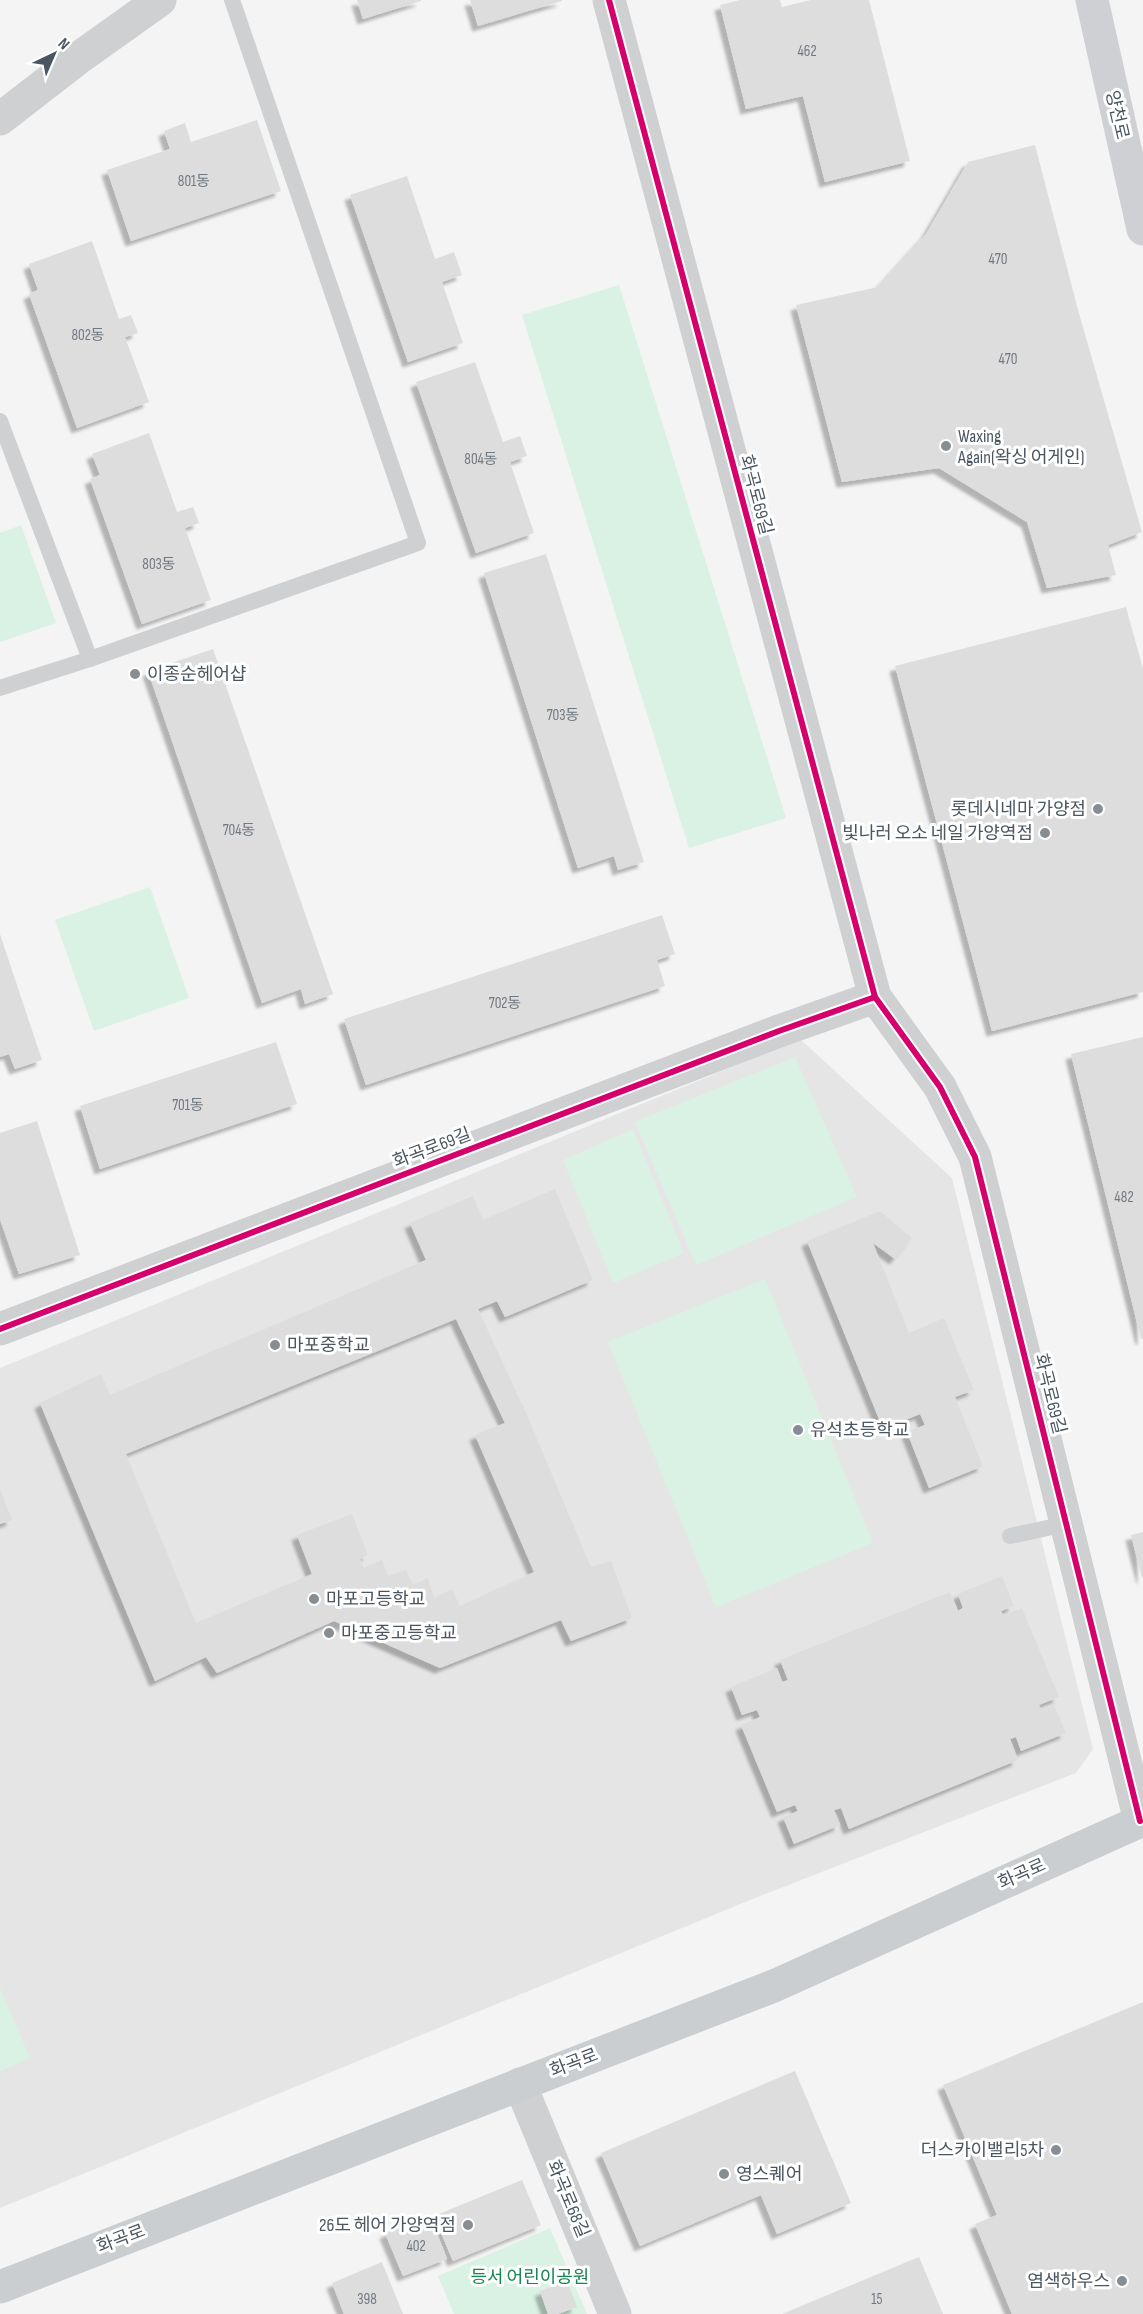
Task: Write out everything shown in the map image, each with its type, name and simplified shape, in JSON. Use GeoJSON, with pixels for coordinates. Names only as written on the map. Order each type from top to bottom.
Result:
{"type":"FeatureCollection","features":[{"type":"Feature","properties":{"kind":"main road","name":"양천로"},"geometry":{"type":"LineString","coordinates":[[1092,0],[1143,229]]}},
{"type":"Feature","properties":{"kind":"main road","name":"화곡로"},"geometry":{"type":"LineString","coordinates":[[0,2287],[776,1985],[1142,1821]]}},
{"type":"Feature","properties":{"kind":"street"},"geometry":{"type":"LineString","coordinates":[[0,119],[80,57],[160,0]]}},
{"type":"Feature","properties":{"kind":"street","name":"화곡로69길"},"geometry":{"type":"LineString","coordinates":[[609,0],[875,997],[940,1087],[975,1157],[1142,1821]]}},
{"type":"Feature","properties":{"kind":"street","name":"화곡로69길"},"geometry":{"type":"LineString","coordinates":[[0,1329],[779,1031],[875,997]]}},
{"type":"Feature","properties":{"kind":"street","name":"화곡로68길"},"geometry":{"type":"LineString","coordinates":[[520,2084],[615,2314]]}},
{"type":"Feature","properties":{"kind":"lane"},"geometry":{"type":"LineString","coordinates":[[0,688],[90,659],[418,543],[231,0]]}},
{"type":"Feature","properties":{"kind":"lane"},"geometry":{"type":"LineString","coordinates":[[0,421],[90,659]]}},
{"type":"Feature","properties":{"kind":"lane"},"geometry":{"type":"LineString","coordinates":[[1010,1536],[1066,1524]]}},
{"type":"Feature","properties":{"kind":"shaded area","name":"마포중고등학교"},"geometry":{"type":"Polygon","coordinates":[[[800,1039],[952,1178],[1093,1749],[1076,1773],[755,1898],[0,2208],[0,1368],[800,1039]]]}},
{"type":"Feature","properties":{"kind":"green space"},"geometry":{"type":"Polygon","coordinates":[[[619,285],[786,818],[689,848],[522,315],[619,285]]]}},
{"type":"Feature","properties":{"kind":"green space"},"geometry":{"type":"Polygon","coordinates":[[[21,525],[56,623],[0,642],[0,533],[21,525]]]}},
{"type":"Feature","properties":{"kind":"green space"},"geometry":{"type":"Polygon","coordinates":[[[150,887],[189,998],[94,1031],[55,920],[150,887]]]}},
{"type":"Feature","properties":{"kind":"green space"},"geometry":{"type":"Polygon","coordinates":[[[795,1057],[857,1197],[696,1265],[635,1122],[795,1057]]]}},
{"type":"Feature","properties":{"kind":"green space"},"geometry":{"type":"Polygon","coordinates":[[[633,1129],[684,1253],[613,1283],[563,1160],[633,1129]]]}},
{"type":"Feature","properties":{"kind":"green space"},"geometry":{"type":"Polygon","coordinates":[[[765,1279],[873,1543],[716,1607],[608,1342],[765,1279]]]}},
{"type":"Feature","properties":{"kind":"green space"},"geometry":{"type":"Polygon","coordinates":[[[0,1988],[30,2058],[0,2071],[0,1988]]]}},
{"type":"Feature","properties":{"kind":"green space","name":"등서 어린이공원"},"geometry":{"type":"Polygon","coordinates":[[[550,2228],[587,2314],[454,2314],[438,2276],[550,2228]]]}},
{"type":"Feature","properties":{"kind":"building"},"geometry":{"type":"Polygon","coordinates":[[[357,0],[421,0],[421,1],[363,19],[357,0]]]}},
{"type":"Feature","properties":{"kind":"building"},"geometry":{"type":"Polygon","coordinates":[[[470,0],[562,0],[562,1],[478,26],[470,0]]]}},
{"type":"Feature","properties":{"kind":"building"},"geometry":{"type":"Polygon","coordinates":[[[740,0],[780,0],[782,7],[811,0],[869,0],[910,161],[825,182],[803,96],[746,109],[720,5],[740,0]]]}},
{"type":"Feature","properties":{"kind":"building"},"geometry":{"type":"Polygon","coordinates":[[[257,120],[281,191],[131,241],[107,170],[170,149],[164,131],[185,123],[191,142],[257,120]]]}},
{"type":"Feature","properties":{"kind":"building"},"geometry":{"type":"Polygon","coordinates":[[[1035,145],[1078,310],[1142,532],[1108,545],[1116,575],[1047,588],[1027,522],[939,468],[842,482],[796,305],[878,287],[926,234],[968,162],[1035,145]]]}},
{"type":"Feature","properties":{"kind":"building"},"geometry":{"type":"Polygon","coordinates":[[[407,176],[435,259],[454,252],[462,275],[442,282],[463,343],[408,362],[350,195],[407,176]]]}},
{"type":"Feature","properties":{"kind":"building"},"geometry":{"type":"Polygon","coordinates":[[[92,241],[119,319],[131,315],[138,333],[125,337],[149,402],[77,428],[29,294],[38,290],[29,264],[92,241]]]}},
{"type":"Feature","properties":{"kind":"building"},"geometry":{"type":"Polygon","coordinates":[[[475,362],[503,442],[520,436],[527,456],[510,462],[534,533],[476,553],[416,382],[475,362]]]}},
{"type":"Feature","properties":{"kind":"building"},"geometry":{"type":"Polygon","coordinates":[[[149,433],[177,512],[193,507],[199,523],[185,528],[211,600],[142,624],[90,479],[100,475],[92,454],[149,433]]]}},
{"type":"Feature","properties":{"kind":"building"},"geometry":{"type":"Polygon","coordinates":[[[546,554],[644,862],[618,870],[614,856],[578,868],[484,573],[546,554]]]}},
{"type":"Feature","properties":{"kind":"building"},"geometry":{"type":"Polygon","coordinates":[[[1126,607],[1143,669],[1143,992],[992,1031],[895,666],[1126,607]]]}},
{"type":"Feature","properties":{"kind":"building"},"geometry":{"type":"Polygon","coordinates":[[[213,649],[333,994],[305,1004],[301,989],[262,1003],[148,671],[213,649]]]}},
{"type":"Feature","properties":{"kind":"building"},"geometry":{"type":"Polygon","coordinates":[[[662,915],[675,954],[657,960],[665,986],[366,1085],[344,1019],[662,915]]]}},
{"type":"Feature","properties":{"kind":"building"},"geometry":{"type":"Polygon","coordinates":[[[0,934],[42,1060],[15,1069],[9,1054],[0,1057],[0,934]]]}},
{"type":"Feature","properties":{"kind":"building"},"geometry":{"type":"Polygon","coordinates":[[[1143,1037],[1143,1339],[1141,1339],[1071,1054],[1143,1037]]]}},
{"type":"Feature","properties":{"kind":"building"},"geometry":{"type":"Polygon","coordinates":[[[276,1042],[297,1104],[100,1169],[80,1106],[276,1042]]]}},
{"type":"Feature","properties":{"kind":"building"},"geometry":{"type":"Polygon","coordinates":[[[37,1121],[80,1255],[19,1274],[0,1219],[0,1133],[37,1121]]]}},
{"type":"Feature","properties":{"kind":"building"},"geometry":{"type":"Polygon","coordinates":[[[555,1189],[593,1280],[505,1317],[497,1301],[478,1309],[526,1413],[591,1567],[611,1561],[632,1618],[571,1641],[561,1620],[440,1668],[334,1621],[217,1673],[206,1657],[155,1681],[40,1403],[101,1374],[110,1395],[426,1260],[410,1223],[473,1196],[483,1220],[555,1189]],[[456,1319],[126,1454],[196,1623],[312,1574],[297,1535],[352,1514],[368,1555],[360,1559],[364,1568],[382,1560],[388,1576],[406,1570],[413,1585],[428,1578],[434,1598],[452,1589],[460,1606],[534,1572],[475,1435],[505,1423],[456,1319]]]}},
{"type":"Feature","properties":{"kind":"building"},"geometry":{"type":"Polygon","coordinates":[[[880,1211],[912,1238],[895,1259],[873,1243],[909,1333],[944,1318],[974,1390],[955,1397],[983,1466],[929,1488],[907,1432],[925,1425],[920,1414],[883,1429],[807,1241],[880,1211]]]}},
{"type":"Feature","properties":{"kind":"building"},"geometry":{"type":"Polygon","coordinates":[[[0,1489],[12,1520],[0,1524],[0,1489]]]}},
{"type":"Feature","properties":{"kind":"building"},"geometry":{"type":"Polygon","coordinates":[[[1143,1532],[1143,1578],[1142,1578],[1131,1535],[1143,1532]]]}},
{"type":"Feature","properties":{"kind":"building"},"geometry":{"type":"Polygon","coordinates":[[[1002,1576],[1014,1606],[1001,1611],[1003,1616],[1022,1608],[1059,1697],[1039,1705],[1041,1710],[1054,1705],[1066,1733],[1021,1751],[1016,1737],[1010,1739],[1018,1760],[849,1829],[841,1808],[834,1810],[840,1825],[794,1844],[783,1817],[798,1811],[795,1805],[777,1812],[741,1725],[760,1717],[757,1710],[742,1715],[731,1687],[777,1668],[782,1682],[788,1680],[780,1660],[950,1592],[958,1611],[963,1608],[958,1594],[1002,1576]]]}},
{"type":"Feature","properties":{"kind":"building","name":"더스카이밸리5차"},"geometry":{"type":"Polygon","coordinates":[[[1143,2002],[1143,2314],[1012,2314],[975,2224],[997,2215],[943,2085],[1143,2002]]]}},
{"type":"Feature","properties":{"kind":"building","name":"영스퀘어"},"geometry":{"type":"Polygon","coordinates":[[[795,2071],[851,2203],[777,2234],[761,2195],[640,2246],[601,2153],[795,2071]]]}},
{"type":"Feature","properties":{"kind":"building"},"geometry":{"type":"Polygon","coordinates":[[[522,2180],[541,2225],[453,2261],[434,2216],[522,2180]]]}},
{"type":"Feature","properties":{"kind":"building"},"geometry":{"type":"Polygon","coordinates":[[[430,2215],[447,2259],[403,2276],[385,2233],[430,2215]]]}},
{"type":"Feature","properties":{"kind":"building"},"geometry":{"type":"Polygon","coordinates":[[[919,2257],[943,2314],[782,2314],[854,2284],[919,2257]]]}},
{"type":"Feature","properties":{"kind":"building"},"geometry":{"type":"Polygon","coordinates":[[[382,2262],[403,2314],[344,2314],[332,2283],[382,2262]]]}},
{"type":"Feature","properties":{"kind":"building"},"geometry":{"type":"Polygon","coordinates":[[[567,2281],[577,2307],[558,2314],[548,2314],[540,2291],[567,2281]]]}},
{"type":"Feature","properties":{"kind":"cycle path"},"geometry":{"type":"LineString","coordinates":[[609,0],[875,997],[940,1087],[975,1157],[1140,1821]]}},
{"type":"Feature","properties":{"kind":"cycle path"},"geometry":{"type":"LineString","coordinates":[[0,1329],[779,1031],[875,997]]}},
{"type":"Feature","properties":{"kind":"place","name":"Waxing Again(왁싱 어게인)"},"geometry":{"type":"Point","coordinates":[946,446]}},
{"type":"Feature","properties":{"kind":"place","name":"이종순헤어샵"},"geometry":{"type":"Point","coordinates":[135,674]}},
{"type":"Feature","properties":{"kind":"place","name":"롯데시네마 가양점"},"geometry":{"type":"Point","coordinates":[1098,809]}},
{"type":"Feature","properties":{"kind":"place","name":"빛나러 오소 네일 가양역점"},"geometry":{"type":"Point","coordinates":[1045,833]}},
{"type":"Feature","properties":{"kind":"place","name":"마포중학교"},"geometry":{"type":"Point","coordinates":[275,1345]}},
{"type":"Feature","properties":{"kind":"place","name":"유석초등학교"},"geometry":{"type":"Point","coordinates":[798,1430]}},
{"type":"Feature","properties":{"kind":"place","name":"마포고등학교"},"geometry":{"type":"Point","coordinates":[314,1599]}},
{"type":"Feature","properties":{"kind":"place","name":"마포중고등학교"},"geometry":{"type":"Point","coordinates":[329,1633]}},
{"type":"Feature","properties":{"kind":"place","name":"더스카이밸리5차"},"geometry":{"type":"Point","coordinates":[1056,2150]}},
{"type":"Feature","properties":{"kind":"place","name":"영스퀘어"},"geometry":{"type":"Point","coordinates":[724,2174]}},
{"type":"Feature","properties":{"kind":"place","name":"26도 헤어 가양역점"},"geometry":{"type":"Point","coordinates":[468,2225]}},
{"type":"Feature","properties":{"kind":"place","name":"염색하우스"},"geometry":{"type":"Point","coordinates":[1122,2281]}}]}
